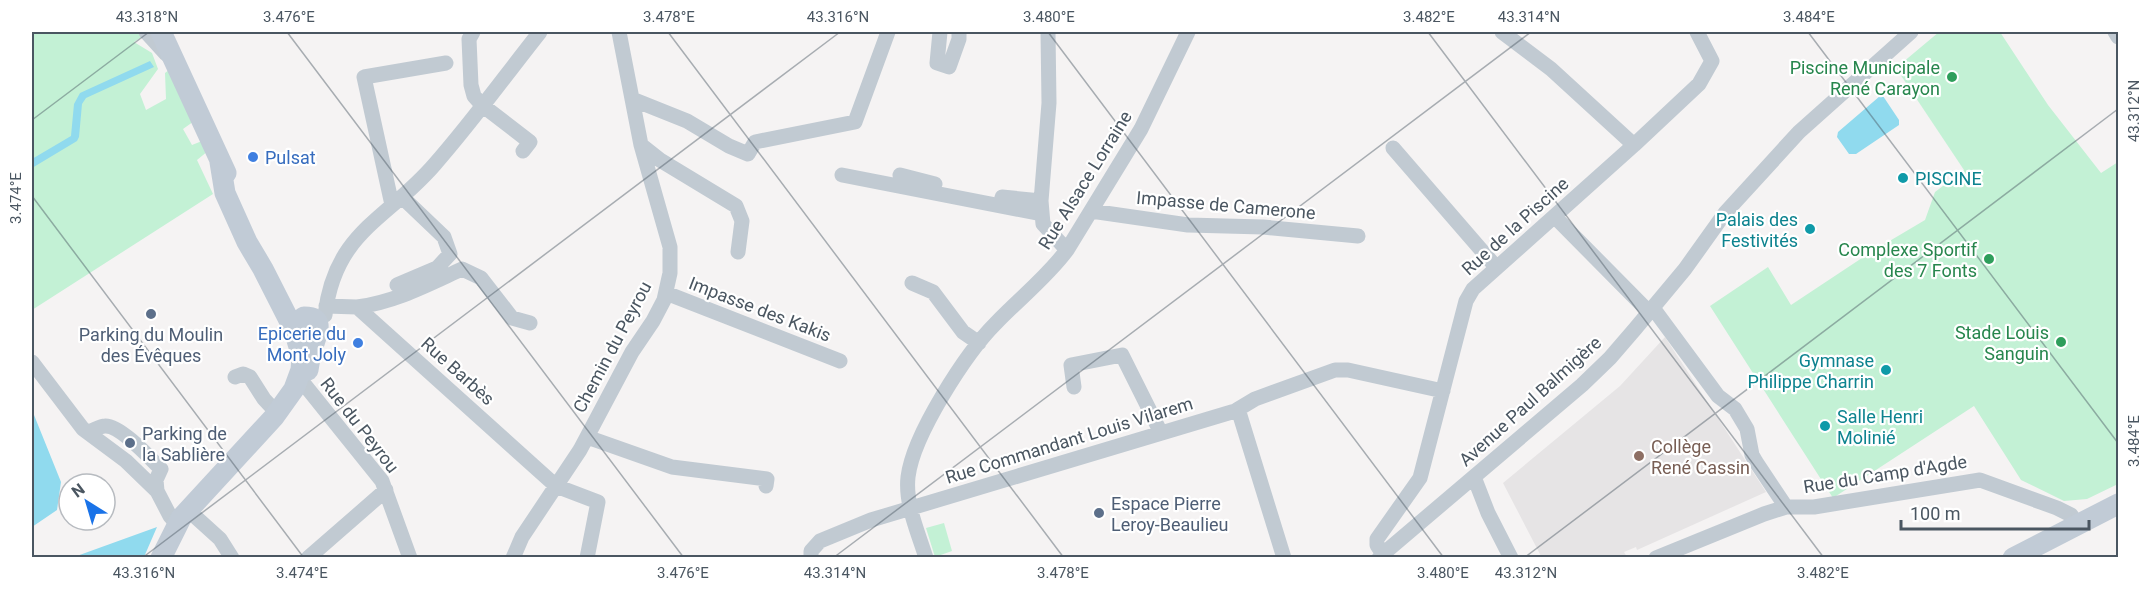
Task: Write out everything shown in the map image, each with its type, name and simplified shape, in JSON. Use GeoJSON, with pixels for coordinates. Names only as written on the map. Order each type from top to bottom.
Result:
{"type":"FeatureCollection","features":[{"type":"Feature","properties":{"kind":"main road"},"geometry":{"type":"LineString","coordinates":[[161,32],[280,288],[290,306],[309,325],[304,384],[292,402],[275,415]]}},
{"type":"Feature","properties":{"kind":"main road"},"geometry":{"type":"LineString","coordinates":[[161,558],[183,518],[275,415],[299,380],[309,325]]}},
{"type":"Feature","properties":{"kind":"main road"},"geometry":{"type":"LineString","coordinates":[[2027,554],[2077,524],[2118,504]]}},
{"type":"Feature","properties":{"kind":"street"},"geometry":{"type":"LineString","coordinates":[[146,32],[175,62]]}},
{"type":"Feature","properties":{"kind":"street"},"geometry":{"type":"LineString","coordinates":[[473,32],[469,39],[471,84],[474,96],[482,105],[530,142],[523,151]]}},
{"type":"Feature","properties":{"kind":"street"},"geometry":{"type":"LineString","coordinates":[[309,325],[341,259],[364,230],[430,170],[540,32]]}},
{"type":"Feature","properties":{"kind":"street","name":"Chemin du Peyrou"},"geometry":{"type":"LineString","coordinates":[[513,558],[522,537],[587,437],[632,352],[653,321],[666,293],[671,254],[641,146],[619,32]]}},
{"type":"Feature","properties":{"kind":"street"},"geometry":{"type":"LineString","coordinates":[[632,99],[687,121],[729,146],[748,154],[755,142],[855,122],[888,32]]}},
{"type":"Feature","properties":{"kind":"street"},"geometry":{"type":"LineString","coordinates":[[940,32],[937,63],[949,67],[959,39],[959,32]]}},
{"type":"Feature","properties":{"kind":"street"},"geometry":{"type":"LineString","coordinates":[[1048,32],[1049,103],[1043,224],[1067,250]]}},
{"type":"Feature","properties":{"kind":"street","name":"Rue Alsace Lorraine"},"geometry":{"type":"LineString","coordinates":[[926,558],[911,509],[908,478],[914,450],[926,426],[979,343],[995,324],[1055,266],[1067,250],[1142,129],[1188,32]]}},
{"type":"Feature","properties":{"kind":"street"},"geometry":{"type":"LineString","coordinates":[[1502,32],[1551,69],[1634,145]]}},
{"type":"Feature","properties":{"kind":"street","name":"Rue de la Piscine"},"geometry":{"type":"LineString","coordinates":[[1381,556],[1377,539],[1420,478],[1466,301],[1473,289],[1699,84],[1712,61],[1697,32]]}},
{"type":"Feature","properties":{"kind":"street","name":"Avenue Paul Balmigère"},"geometry":{"type":"LineString","coordinates":[[1381,556],[1582,385],[1610,358],[1685,269],[1725,213],[1799,132],[1911,32]]}},
{"type":"Feature","properties":{"kind":"street"},"geometry":{"type":"LineString","coordinates":[[2115,32],[2118,37]]}},
{"type":"Feature","properties":{"kind":"street"},"geometry":{"type":"LineString","coordinates":[[397,285],[437,268],[450,254],[444,237],[397,201],[364,77],[446,63]]}},
{"type":"Feature","properties":{"kind":"street"},"geometry":{"type":"LineString","coordinates":[[641,146],[736,206],[742,221],[738,252]]}},
{"type":"Feature","properties":{"kind":"street"},"geometry":{"type":"LineString","coordinates":[[1393,148],[1496,267]]}},
{"type":"Feature","properties":{"kind":"street"},"geometry":{"type":"LineString","coordinates":[[842,175],[1042,208]]}},
{"type":"Feature","properties":{"kind":"street"},"geometry":{"type":"LineString","coordinates":[[900,175],[1042,208]]}},
{"type":"Feature","properties":{"kind":"street","name":"Impasse de Camerone"},"geometry":{"type":"LineString","coordinates":[[1091,211],[1188,225],[1263,226],[1358,236]]}},
{"type":"Feature","properties":{"kind":"street","name":"Rue du Camp d'Agde"},"geometry":{"type":"LineString","coordinates":[[1555,217],[1651,310],[1716,393],[1736,409],[1747,429],[1752,455],[1786,507],[1814,507],[1980,480],[2057,508],[2071,515],[2077,524]]}},
{"type":"Feature","properties":{"kind":"street"},"geometry":{"type":"LineString","coordinates":[[309,325],[357,307],[393,300],[462,269],[481,278],[512,318],[530,323]]}},
{"type":"Feature","properties":{"kind":"street"},"geometry":{"type":"LineString","coordinates":[[912,283],[933,292],[963,332],[979,343]]}},
{"type":"Feature","properties":{"kind":"street","name":"Impasse des Kakis"},"geometry":{"type":"LineString","coordinates":[[666,293],[840,361]]}},
{"type":"Feature","properties":{"kind":"street","name":"Rue Barbès"},"geometry":{"type":"LineString","coordinates":[[357,307],[556,486]]}},
{"type":"Feature","properties":{"kind":"street"},"geometry":{"type":"LineString","coordinates":[[1074,387],[1071,365],[1122,355],[1161,433]]}},
{"type":"Feature","properties":{"kind":"street"},"geometry":{"type":"LineString","coordinates":[[32,362],[83,429],[126,461],[183,518],[220,539],[232,558]]}},
{"type":"Feature","properties":{"kind":"street","name":"Rue Commandant Louis Vilarem"},"geometry":{"type":"LineString","coordinates":[[811,558],[811,551],[820,541],[871,520],[1238,410],[1255,399],[1335,370],[1348,370],[1443,391]]}},
{"type":"Feature","properties":{"kind":"street"},"geometry":{"type":"LineString","coordinates":[[236,377],[243,374],[250,377],[275,415]]}},
{"type":"Feature","properties":{"kind":"street","name":"Rue du Peyrou"},"geometry":{"type":"LineString","coordinates":[[304,384],[382,481],[410,558]]}},
{"type":"Feature","properties":{"kind":"street"},"geometry":{"type":"LineString","coordinates":[[1238,410],[1284,558]]}},
{"type":"Feature","properties":{"kind":"street"},"geometry":{"type":"LineString","coordinates":[[587,437],[672,467],[766,479],[766,486]]}},
{"type":"Feature","properties":{"kind":"street"},"geometry":{"type":"LineString","coordinates":[[1473,477],[1511,558]]}},
{"type":"Feature","properties":{"kind":"street"},"geometry":{"type":"LineString","coordinates":[[556,486],[598,502],[586,558]]}},
{"type":"Feature","properties":{"kind":"street"},"geometry":{"type":"LineString","coordinates":[[308,558],[386,490]]}},
{"type":"Feature","properties":{"kind":"street"},"geometry":{"type":"LineString","coordinates":[[1656,558],[1786,507]]}},
{"type":"Feature","properties":{"kind":"shaded area","name":"Collège René Cassin"},"geometry":{"type":"Polygon","coordinates":[[[1665,337],[1766,492],[1637,550],[1636,547],[1624,552],[1627,557],[1542,558],[1503,483],[1620,386],[1665,337]]]}},
{"type":"Feature","properties":{"kind":"green space"},"geometry":{"type":"Polygon","coordinates":[[[32,32],[149,32],[134,42],[152,53],[158,69],[140,94],[146,110],[166,99],[165,73],[173,67],[197,119],[183,129],[192,145],[202,141],[208,151],[197,160],[213,194],[32,310],[32,32]]]}},
{"type":"Feature","properties":{"kind":"green space","name":"Complexe Sportif des 7 Fonts"},"geometry":{"type":"Polygon","coordinates":[[[1939,32],[2000,32],[2048,105],[2101,173],[2118,162],[2118,484],[2087,499],[2064,501],[2021,480],[1974,406],[1833,498],[1710,306],[1768,267],[1791,305],[1871,252],[1925,220],[1935,192],[1964,170],[1896,68],[1939,32]]]}},
{"type":"Feature","properties":{"kind":"green space"},"geometry":{"type":"Polygon","coordinates":[[[944,523],[952,551],[935,557],[926,528],[944,523]]]}},
{"type":"Feature","properties":{"kind":"water"},"geometry":{"type":"Polygon","coordinates":[[[150,61],[154,67],[86,98],[82,104],[77,141],[32,168],[32,159],[71,136],[74,104],[80,93],[150,61]]]}},
{"type":"Feature","properties":{"kind":"water"},"geometry":{"type":"Polygon","coordinates":[[[1880,96],[1883,96],[1899,120],[1899,125],[1856,154],[1849,154],[1837,137],[1838,132],[1880,96]]]}},
{"type":"Feature","properties":{"kind":"water"},"geometry":{"type":"Polygon","coordinates":[[[32,410],[57,472],[57,510],[32,527],[32,410]]]}},
{"type":"Feature","properties":{"kind":"water"},"geometry":{"type":"Polygon","coordinates":[[[157,527],[144,557],[74,557],[157,527]]]}},
{"type":"Feature","properties":{"kind":"place","name":"Piscine Municipale René Carayon"},"geometry":{"type":"Point","coordinates":[1952,77]}},
{"type":"Feature","properties":{"kind":"place","name":"Pulsat"},"geometry":{"type":"Point","coordinates":[253,157]}},
{"type":"Feature","properties":{"kind":"place","name":"PISCINE"},"geometry":{"type":"Point","coordinates":[1903,178]}},
{"type":"Feature","properties":{"kind":"place","name":"Palais des Festivités"},"geometry":{"type":"Point","coordinates":[1810,229]}},
{"type":"Feature","properties":{"kind":"place","name":"Complexe Sportif des 7 Fonts"},"geometry":{"type":"Point","coordinates":[1989,259]}},
{"type":"Feature","properties":{"kind":"place","name":"Parking du Moulin des Évêques"},"geometry":{"type":"Point","coordinates":[151,314]}},
{"type":"Feature","properties":{"kind":"place","name":"Stade Louis Sanguin"},"geometry":{"type":"Point","coordinates":[2061,342]}},
{"type":"Feature","properties":{"kind":"place","name":"Epicerie du Mont Joly"},"geometry":{"type":"Point","coordinates":[358,343]}},
{"type":"Feature","properties":{"kind":"place","name":"Gymnase Philippe Charrin"},"geometry":{"type":"Point","coordinates":[1886,370]}},
{"type":"Feature","properties":{"kind":"place","name":"Salle Henri Molinié"},"geometry":{"type":"Point","coordinates":[1825,426]}},
{"type":"Feature","properties":{"kind":"place","name":"Parking de la Sablière"},"geometry":{"type":"Point","coordinates":[130,443]}},
{"type":"Feature","properties":{"kind":"place","name":"Collège René Cassin"},"geometry":{"type":"Point","coordinates":[1639,456]}},
{"type":"Feature","properties":{"kind":"place","name":"Espace Pierre Leroy-Beaulieu"},"geometry":{"type":"Point","coordinates":[1099,513]}}]}
